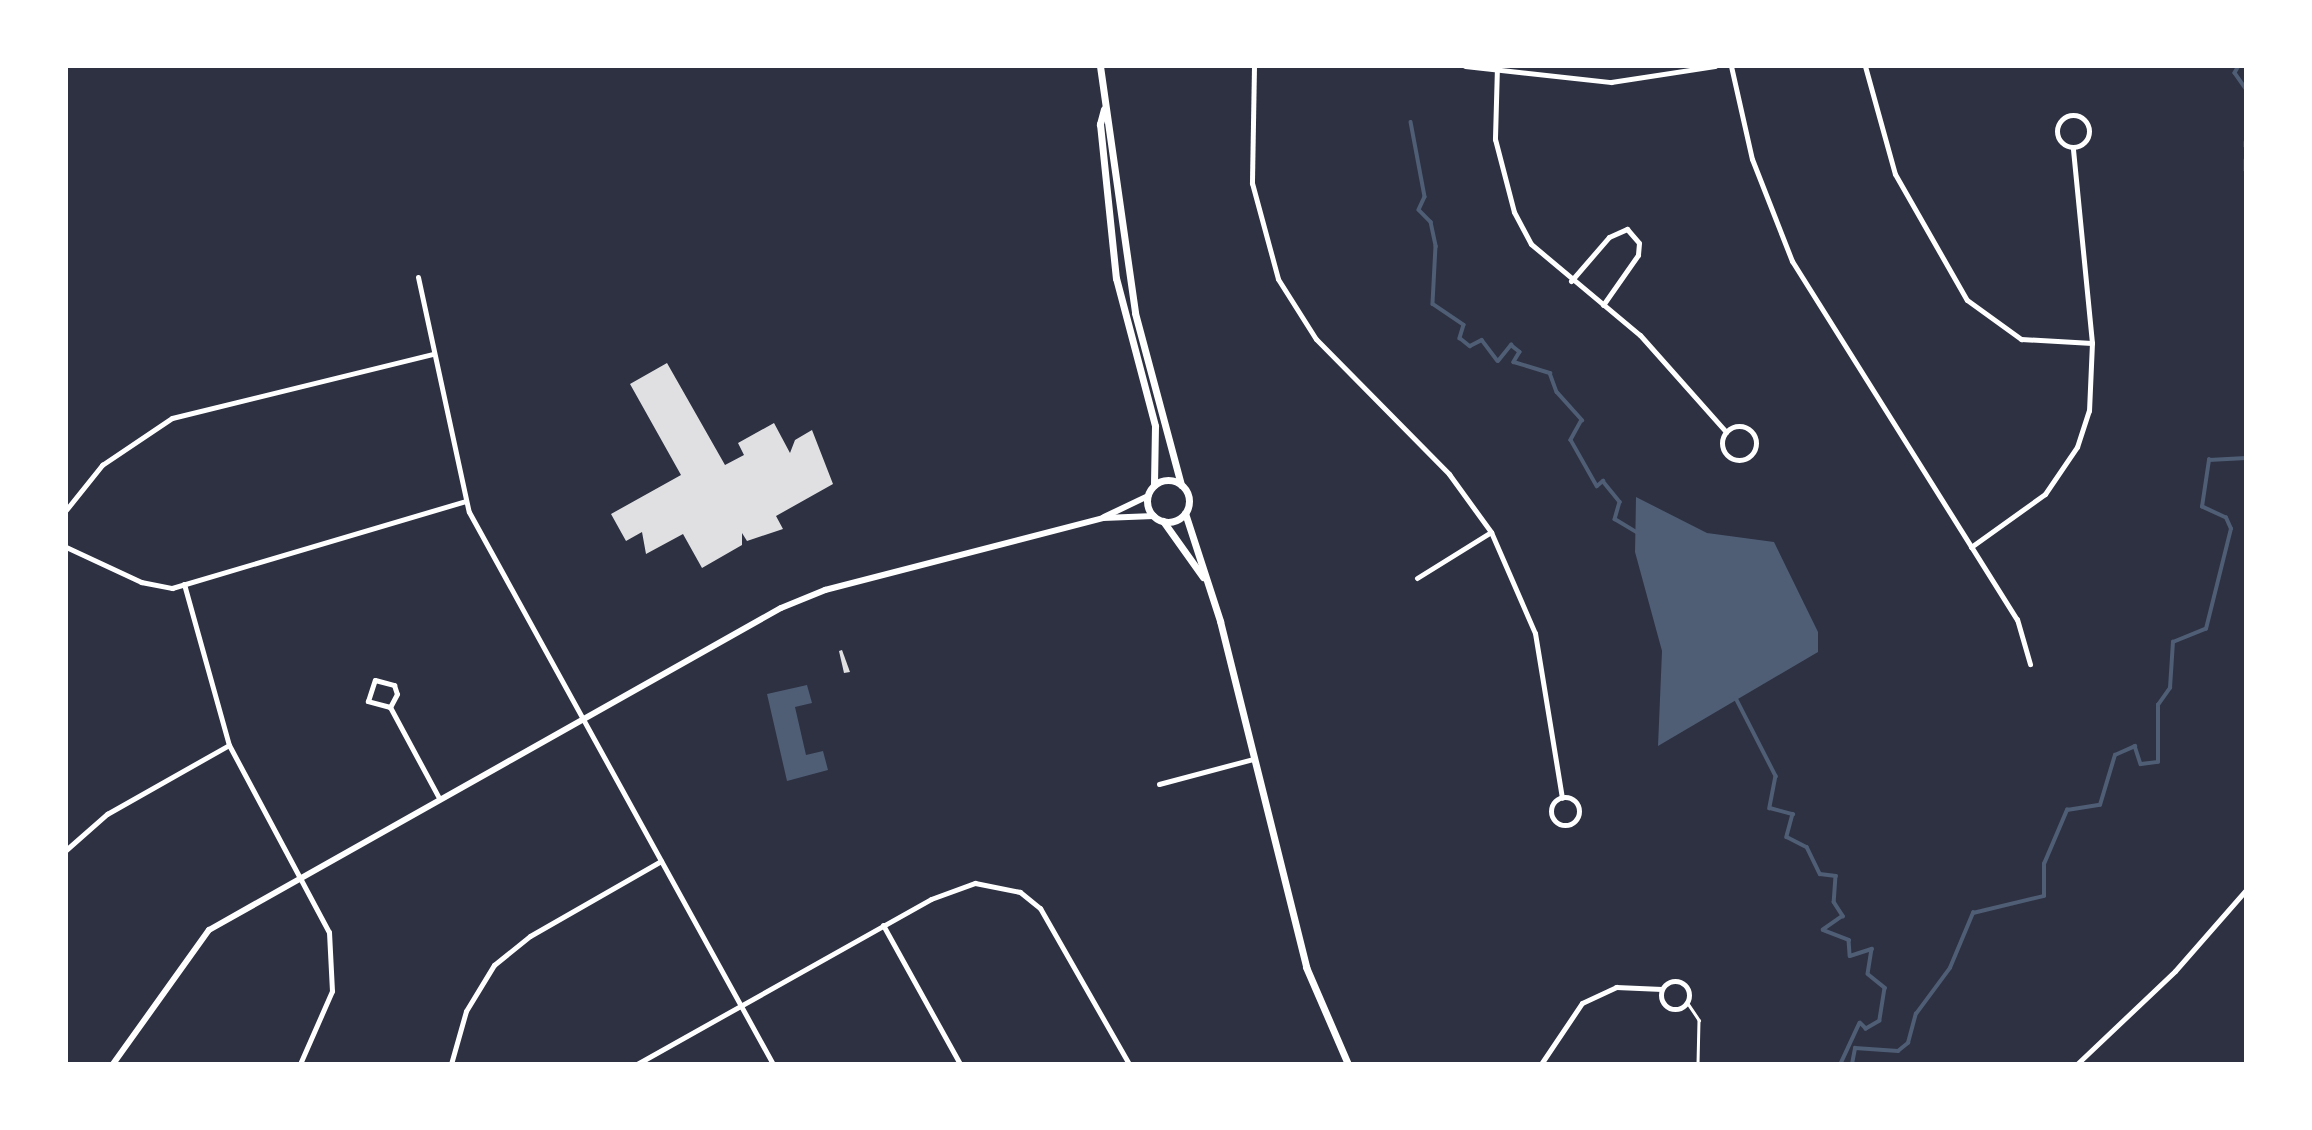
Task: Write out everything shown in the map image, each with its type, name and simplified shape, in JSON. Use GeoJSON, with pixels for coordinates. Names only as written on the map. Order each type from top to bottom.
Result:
{"type":"FeatureCollection","features":[{"type":"Feature","properties":{"kind":"main road"},"geometry":{"type":"LineString","coordinates":[[1100,66],[1135,313],[1181,485],[1188,498],[1185,513],[1207,583],[1306,967],[1348,1063]]}},
{"type":"Feature","properties":{"kind":"main road"},"geometry":{"type":"LineString","coordinates":[[1104,108],[1100,124],[1116,278],[1155,426],[1154,485],[1147,496],[1154,516],[1163,521],[1207,583]]}},
{"type":"Feature","properties":{"kind":"main road"},"geometry":{"type":"LineString","coordinates":[[1154,485],[1167,480],[1181,485]]}},
{"type":"Feature","properties":{"kind":"main road"},"geometry":{"type":"LineString","coordinates":[[1163,521],[1185,513]]}},
{"type":"Feature","properties":{"kind":"street"},"geometry":{"type":"LineString","coordinates":[[1254,66],[1252,183],[1278,279],[1316,339],[1449,474],[1491,532],[1535,633],[1562,798],[1552,815],[1567,825],[1578,807],[1562,798]]}},
{"type":"Feature","properties":{"kind":"street"},"geometry":{"type":"LineString","coordinates":[[1465,66],[1611,82],[1715,66]]}},
{"type":"Feature","properties":{"kind":"street"},"geometry":{"type":"LineString","coordinates":[[1731,66],[1752,159],[1792,261],[2017,620],[2030,664]]}},
{"type":"Feature","properties":{"kind":"street"},"geometry":{"type":"LineString","coordinates":[[1865,66],[1895,174],[1966,300],[2021,339],[2092,343]]}},
{"type":"Feature","properties":{"kind":"street"},"geometry":{"type":"LineString","coordinates":[[1497,69],[1495,139],[1514,212],[1531,244],[1571,281],[1640,335],[1726,432],[1726,455],[1737,461],[1751,456],[1756,443],[1750,430],[1726,432]]}},
{"type":"Feature","properties":{"kind":"street"},"geometry":{"type":"LineString","coordinates":[[2070,114],[2089,128],[2084,143],[2073,148],[2063,144],[2056,131],[2070,114]]}},
{"type":"Feature","properties":{"kind":"street"},"geometry":{"type":"LineString","coordinates":[[1971,547],[2027,511],[2061,474],[2089,411],[2092,343],[2073,148]]}},
{"type":"Feature","properties":{"kind":"street"},"geometry":{"type":"LineString","coordinates":[[1571,281],[1609,237],[1628,229],[1639,243],[1638,255],[1603,305]]}},
{"type":"Feature","properties":{"kind":"street"},"geometry":{"type":"LineString","coordinates":[[418,277],[465,501],[582,719],[773,1063]]}},
{"type":"Feature","properties":{"kind":"street"},"geometry":{"type":"LineString","coordinates":[[66,510],[102,466],[172,418],[433,354]]}},
{"type":"Feature","properties":{"kind":"street"},"geometry":{"type":"LineString","coordinates":[[113,1063],[193,946],[301,875],[781,608],[825,590],[1103,518],[1147,496]]}},
{"type":"Feature","properties":{"kind":"street"},"geometry":{"type":"LineString","coordinates":[[66,547],[141,582],[184,584],[465,501]]}},
{"type":"Feature","properties":{"kind":"street"},"geometry":{"type":"LineString","coordinates":[[1103,518],[1154,516]]}},
{"type":"Feature","properties":{"kind":"street"},"geometry":{"type":"LineString","coordinates":[[1417,578],[1491,532]]}},
{"type":"Feature","properties":{"kind":"street"},"geometry":{"type":"LineString","coordinates":[[184,584],[229,745],[301,875],[329,932],[333,964],[323,1022],[300,1063]]}},
{"type":"Feature","properties":{"kind":"street"},"geometry":{"type":"LineString","coordinates":[[390,707],[396,700],[394,685],[375,680],[368,701],[390,707],[439,799]]}},
{"type":"Feature","properties":{"kind":"street"},"geometry":{"type":"LineString","coordinates":[[66,850],[107,814],[229,745]]}},
{"type":"Feature","properties":{"kind":"street"},"geometry":{"type":"LineString","coordinates":[[1159,785],[1253,759]]}},
{"type":"Feature","properties":{"kind":"street"},"geometry":{"type":"LineString","coordinates":[[451,1063],[466,1011],[494,965],[530,936],[661,861]]}},
{"type":"Feature","properties":{"kind":"street"},"geometry":{"type":"LineString","coordinates":[[637,1063],[883,925],[967,885],[993,883],[1020,892],[1050,921],[1129,1063]]}},
{"type":"Feature","properties":{"kind":"street"},"geometry":{"type":"LineString","coordinates":[[2077,1063],[2175,971],[2245,890]]}},
{"type":"Feature","properties":{"kind":"street"},"geometry":{"type":"LineString","coordinates":[[883,925],[960,1063]]}},
{"type":"Feature","properties":{"kind":"street"},"geometry":{"type":"LineString","coordinates":[[1541,1063],[1581,1003],[1616,987],[1662,989],[1682,983],[1687,1002],[1667,1007],[1662,989]]}},
{"type":"Feature","properties":{"kind":"lane"},"geometry":{"type":"LineString","coordinates":[[1687,1002],[1699,1020],[1698,1063]]}},
{"type":"Feature","properties":{"kind":"water"},"geometry":{"type":"Polygon","coordinates":[[[1636,497],[1707,533],[1774,542],[1818,632],[1818,652],[1658,746],[1662,651],[1635,552],[1636,497]]]}},
{"type":"Feature","properties":{"kind":"water"},"geometry":{"type":"Polygon","coordinates":[[[807,685],[812,703],[795,707],[806,755],[823,751],[828,770],[787,781],[767,694],[807,685]]]}},
{"type":"Feature","properties":{"kind":"building"},"geometry":{"type":"Polygon","coordinates":[[[667,363],[725,465],[744,455],[738,443],[774,423],[790,453],[795,440],[812,430],[833,484],[776,516],[783,529],[747,541],[742,533],[742,545],[702,568],[683,534],[646,554],[642,532],[626,541],[611,514],[681,475],[630,384],[667,363]]]}},
{"type":"Feature","properties":{"kind":"building"},"geometry":{"type":"Polygon","coordinates":[[[842,650],[850,672],[844,673],[839,651],[842,650]]]}},
{"type":"Feature","properties":{"kind":"waterway"},"geometry":{"type":"LineString","coordinates":[[2239,66],[2235,73],[2246,89]]}},
{"type":"Feature","properties":{"kind":"waterway"},"geometry":{"type":"LineString","coordinates":[[1411,122],[1425,197],[1419,210],[1431,222],[1436,246],[1433,304],[1464,325],[1460,338],[1470,346],[1482,340],[1498,361],[1511,345],[1520,352],[1514,362],[1550,373],[1557,392],[1582,420],[1571,440],[1597,486],[1603,481],[1620,502],[1615,519],[1638,533]]}},
{"type":"Feature","properties":{"kind":"waterway"},"geometry":{"type":"LineString","coordinates":[[2246,160],[2246,170]]}},
{"type":"Feature","properties":{"kind":"waterway"},"geometry":{"type":"LineString","coordinates":[[1852,1064],[1855,1048],[1898,1051],[1908,1043],[1916,1014],[1950,968],[1973,913],[2044,896],[2044,864],[2067,810],[2100,805],[2115,755],[2135,746],[2141,764],[2158,762],[2158,705],[2170,688],[2173,642],[2206,629],[2231,529],[2226,518],[2202,507],[2209,460],[2246,458]]}},
{"type":"Feature","properties":{"kind":"waterway"},"geometry":{"type":"LineString","coordinates":[[1736,698],[1776,776],[1770,808],[1793,814],[1787,837],[1807,847],[1820,874],[1836,876],[1834,902],[1843,916],[1823,930],[1849,940],[1850,956],[1872,949],[1868,974],[1885,988],[1880,1021],[1866,1029],[1860,1023],[1841,1064]]}}]}
